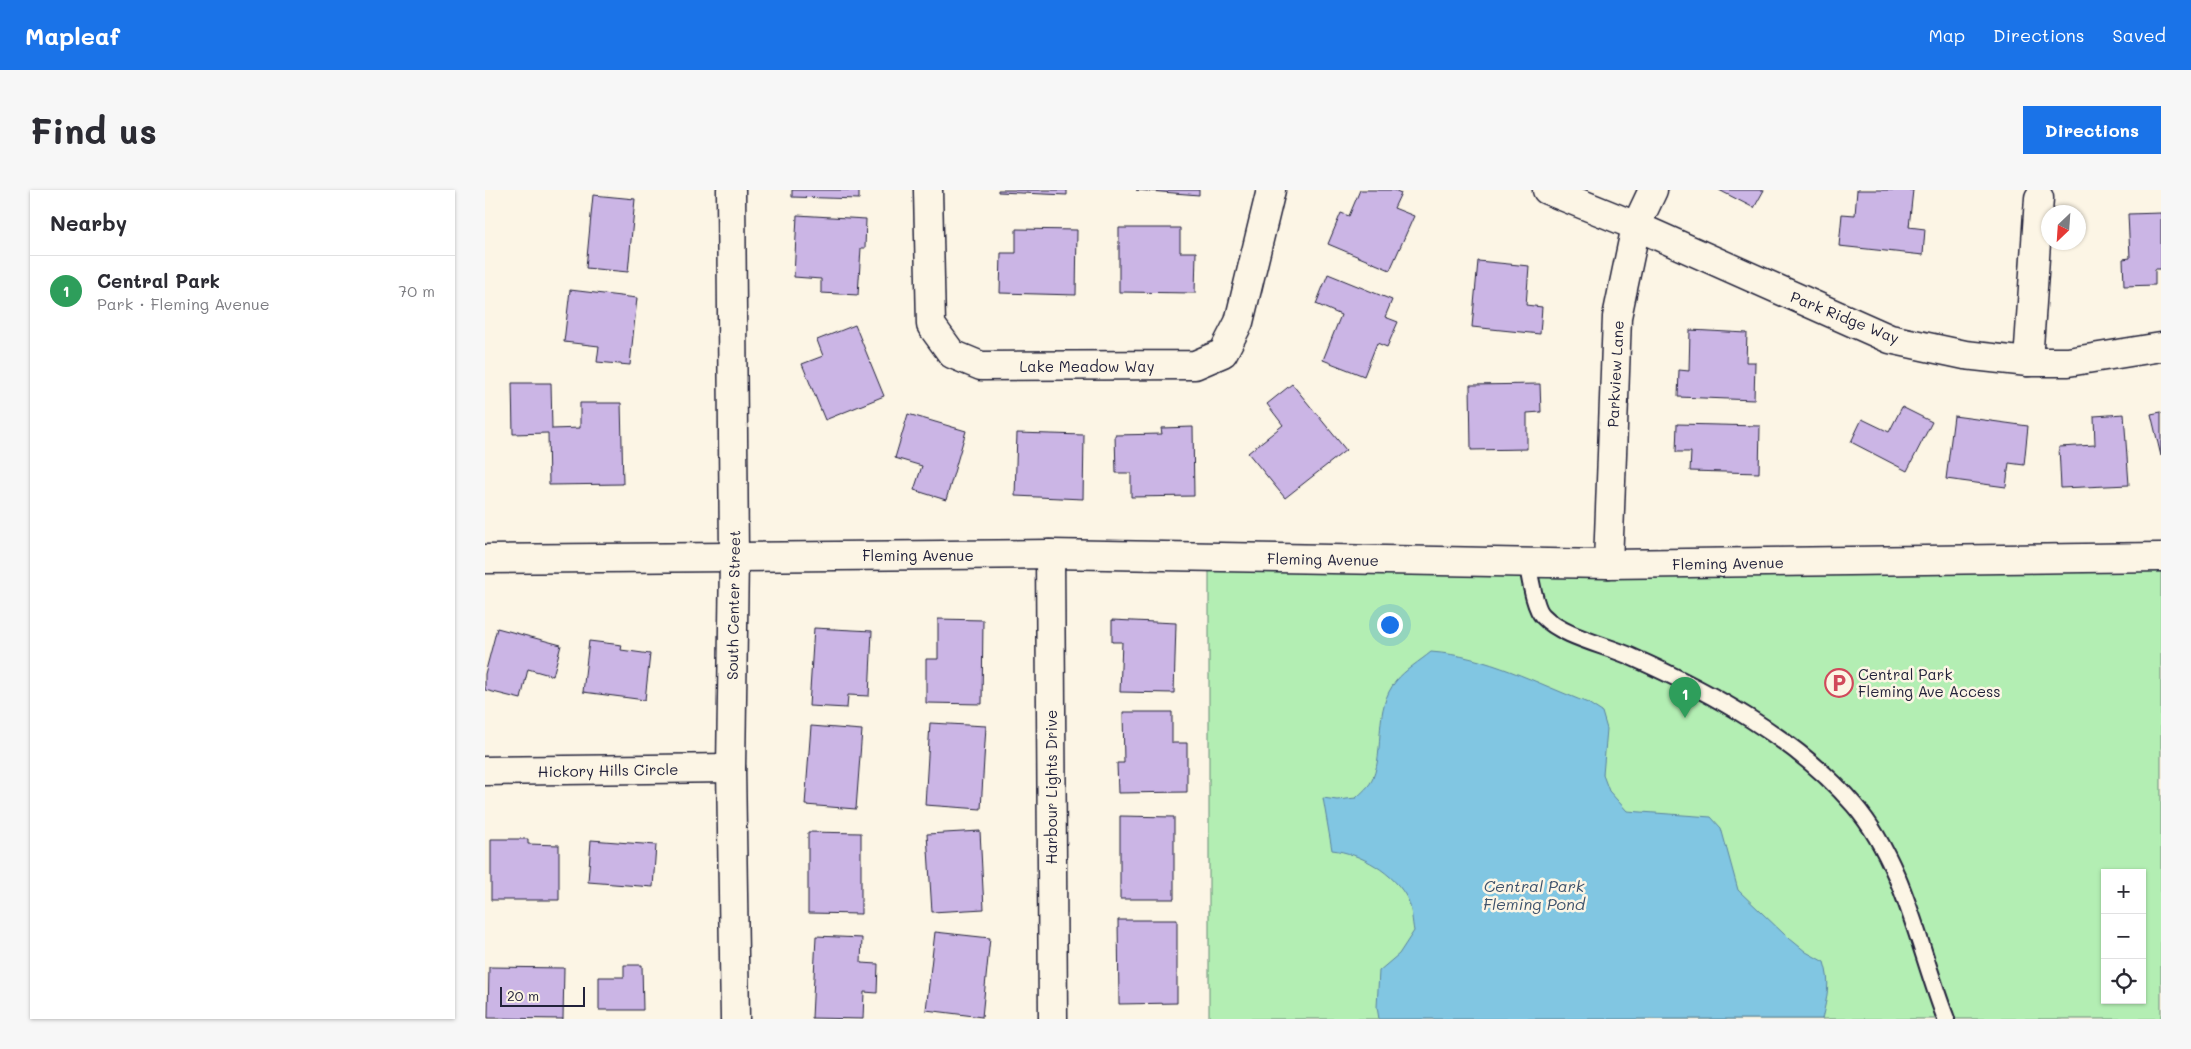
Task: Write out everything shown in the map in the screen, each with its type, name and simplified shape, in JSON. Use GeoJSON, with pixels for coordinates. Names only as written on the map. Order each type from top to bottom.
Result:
{"type":"FeatureCollection","features":[{"type":"Feature","properties":{"kind":"street","name":"South Center Street"},"geometry":{"type":"LineString","coordinates":[[731,190],[734,557],[731,768],[735,1019]]}},
{"type":"Feature","properties":{"kind":"street","name":"Lake Meadow Way"},"geometry":{"type":"LineString","coordinates":[[928,190],[931,325],[952,354],[981,366],[1195,365],[1223,353],[1239,322],[1271,190]]}},
{"type":"Feature","properties":{"kind":"street","name":"Park Ridge Way"},"geometry":{"type":"LineString","coordinates":[[1547,190],[1636,226],[1890,339],[1965,355],[2028,362],[2068,362],[2161,347]]}},
{"type":"Feature","properties":{"kind":"street","name":"Parkview Lane"},"geometry":{"type":"LineString","coordinates":[[1608,564],[1617,317],[1636,226],[1653,190]]}},
{"type":"Feature","properties":{"kind":"street"},"geometry":{"type":"LineString","coordinates":[[2028,362],[2039,198]]}},
{"type":"Feature","properties":{"kind":"street","name":"Fleming Avenue"},"geometry":{"type":"LineString","coordinates":[[485,559],[1050,554],[1608,564],[2161,557]]}},
{"type":"Feature","properties":{"kind":"street","name":"Harbour Lights Drive"},"geometry":{"type":"LineString","coordinates":[[1050,554],[1053,1019]]}},
{"type":"Feature","properties":{"kind":"street","name":"Hickory Hills Circle"},"geometry":{"type":"LineString","coordinates":[[485,771],[731,768]]}},
{"type":"Feature","properties":{"kind":"lane"},"geometry":{"type":"LineString","coordinates":[[1527,562],[1534,594],[1542,616],[1563,630],[1623,652],[1679,678],[1731,706],[1811,762],[1855,805],[1883,848],[1914,921],[1946,1019]]}},
{"type":"Feature","properties":{"kind":"green space"},"geometry":{"type":"Polygon","coordinates":[[[2161,556],[2161,1019],[1209,1019],[1209,557],[2161,556]]]}},
{"type":"Feature","properties":{"kind":"water","name":"Central Park Fleming Pond"},"geometry":{"type":"Polygon","coordinates":[[[1431,652],[1472,659],[1492,665],[1588,703],[1602,712],[1607,729],[1603,775],[1609,791],[1627,811],[1711,817],[1721,828],[1738,890],[1784,934],[1806,952],[1824,962],[1828,984],[1822,1019],[1379,1019],[1377,1007],[1379,971],[1399,954],[1414,931],[1410,907],[1402,890],[1386,873],[1354,855],[1332,850],[1323,798],[1337,800],[1356,798],[1370,784],[1376,766],[1384,704],[1389,692],[1396,681],[1408,669],[1431,652]]]}},
{"type":"Feature","properties":{"kind":"building"},"geometry":{"type":"Polygon","coordinates":[[[792,190],[859,190],[859,199],[792,197],[792,190]]]}},
{"type":"Feature","properties":{"kind":"building"},"geometry":{"type":"Polygon","coordinates":[[[998,190],[1067,190],[1067,195],[998,192],[998,190]]]}},
{"type":"Feature","properties":{"kind":"building"},"geometry":{"type":"Polygon","coordinates":[[[1136,190],[1199,190],[1199,195],[1136,190]]]}},
{"type":"Feature","properties":{"kind":"building"},"geometry":{"type":"Polygon","coordinates":[[[1360,190],[1394,190],[1401,193],[1394,208],[1414,216],[1390,270],[1328,244],[1341,213],[1349,216],[1360,190]]]}},
{"type":"Feature","properties":{"kind":"building"},"geometry":{"type":"Polygon","coordinates":[[[1719,190],[1764,190],[1754,208],[1719,190]]]}},
{"type":"Feature","properties":{"kind":"building"},"geometry":{"type":"Polygon","coordinates":[[[1857,190],[1913,190],[1909,227],[1925,229],[1923,255],[1839,246],[1842,214],[1855,215],[1857,190]]]}},
{"type":"Feature","properties":{"kind":"building"},"geometry":{"type":"Polygon","coordinates":[[[593,195],[635,199],[628,272],[586,268],[593,195]]]}},
{"type":"Feature","properties":{"kind":"building"},"geometry":{"type":"Polygon","coordinates":[[[2161,213],[2161,269],[2155,269],[2155,285],[2124,286],[2123,259],[2130,258],[2128,214],[2161,213]]]}},
{"type":"Feature","properties":{"kind":"building"},"geometry":{"type":"Polygon","coordinates":[[[797,215],[866,219],[865,248],[861,248],[858,295],[821,293],[821,279],[794,277],[797,215]]]}},
{"type":"Feature","properties":{"kind":"building"},"geometry":{"type":"Polygon","coordinates":[[[1119,228],[1180,228],[1180,252],[1196,252],[1195,293],[1119,292],[1119,228]]]}},
{"type":"Feature","properties":{"kind":"building"},"geometry":{"type":"Polygon","coordinates":[[[1016,229],[1077,230],[1076,295],[1000,293],[1001,253],[1016,253],[1016,229]]]}},
{"type":"Feature","properties":{"kind":"building"},"geometry":{"type":"Polygon","coordinates":[[[1478,261],[1529,266],[1526,305],[1542,307],[1540,334],[1472,327],[1478,261]]]}},
{"type":"Feature","properties":{"kind":"building"},"geometry":{"type":"Polygon","coordinates":[[[1328,274],[1392,300],[1385,317],[1398,322],[1387,347],[1377,343],[1364,376],[1323,360],[1341,315],[1316,304],[1328,274]]]}},
{"type":"Feature","properties":{"kind":"building"},"geometry":{"type":"Polygon","coordinates":[[[570,290],[637,298],[630,365],[597,362],[599,346],[564,342],[570,290]]]}},
{"type":"Feature","properties":{"kind":"building"},"geometry":{"type":"Polygon","coordinates":[[[855,325],[884,396],[825,420],[802,364],[823,356],[817,340],[855,325]]]}},
{"type":"Feature","properties":{"kind":"building"},"geometry":{"type":"Polygon","coordinates":[[[1690,330],[1747,333],[1746,362],[1755,362],[1754,400],[1678,397],[1679,370],[1689,371],[1690,330]]]}},
{"type":"Feature","properties":{"kind":"building"},"geometry":{"type":"Polygon","coordinates":[[[512,383],[551,383],[552,429],[580,428],[580,403],[621,403],[623,484],[549,485],[548,433],[513,434],[512,383]]]}},
{"type":"Feature","properties":{"kind":"building"},"geometry":{"type":"Polygon","coordinates":[[[1292,384],[1346,450],[1285,498],[1248,453],[1283,425],[1267,404],[1292,384]]]}},
{"type":"Feature","properties":{"kind":"building"},"geometry":{"type":"Polygon","coordinates":[[[1540,384],[1541,412],[1527,413],[1527,449],[1471,450],[1470,385],[1540,384]]]}},
{"type":"Feature","properties":{"kind":"building"},"geometry":{"type":"Polygon","coordinates":[[[1902,407],[1932,422],[1907,471],[1851,442],[1862,419],[1889,432],[1902,407]]]}},
{"type":"Feature","properties":{"kind":"building"},"geometry":{"type":"Polygon","coordinates":[[[2161,412],[2161,456],[2151,414],[2161,412]]]}},
{"type":"Feature","properties":{"kind":"building"},"geometry":{"type":"Polygon","coordinates":[[[908,414],[966,431],[946,500],[914,490],[922,466],[895,458],[908,414]]]}},
{"type":"Feature","properties":{"kind":"building"},"geometry":{"type":"Polygon","coordinates":[[[2124,414],[2129,485],[2061,488],[2059,447],[2095,445],[2094,416],[2124,414]]]}},
{"type":"Feature","properties":{"kind":"building"},"geometry":{"type":"Polygon","coordinates":[[[1954,416],[2028,426],[2024,465],[2009,463],[2006,487],[1946,479],[1954,416]]]}},
{"type":"Feature","properties":{"kind":"building"},"geometry":{"type":"Polygon","coordinates":[[[1677,424],[1760,426],[1759,473],[1690,471],[1691,452],[1676,452],[1677,424]]]}},
{"type":"Feature","properties":{"kind":"building"},"geometry":{"type":"Polygon","coordinates":[[[1193,427],[1194,496],[1131,497],[1131,473],[1116,473],[1115,435],[1162,434],[1161,428],[1193,427]]]}},
{"type":"Feature","properties":{"kind":"building"},"geometry":{"type":"Polygon","coordinates":[[[1017,433],[1084,435],[1083,499],[1015,496],[1017,433]]]}},
{"type":"Feature","properties":{"kind":"building"},"geometry":{"type":"Polygon","coordinates":[[[938,619],[983,620],[982,704],[926,703],[926,659],[938,659],[938,619]]]}},
{"type":"Feature","properties":{"kind":"building"},"geometry":{"type":"Polygon","coordinates":[[[1112,620],[1176,623],[1174,693],[1120,692],[1122,642],[1112,642],[1112,620]]]}},
{"type":"Feature","properties":{"kind":"building"},"geometry":{"type":"Polygon","coordinates":[[[497,628],[561,645],[553,676],[528,669],[521,699],[485,690],[485,674],[497,628]]]}},
{"type":"Feature","properties":{"kind":"building"},"geometry":{"type":"Polygon","coordinates":[[[814,628],[872,631],[869,696],[848,695],[847,708],[809,706],[814,628]]]}},
{"type":"Feature","properties":{"kind":"building"},"geometry":{"type":"Polygon","coordinates":[[[589,641],[622,645],[621,650],[650,654],[645,700],[583,692],[589,641]]]}},
{"type":"Feature","properties":{"kind":"building"},"geometry":{"type":"Polygon","coordinates":[[[1123,712],[1172,712],[1172,743],[1187,743],[1187,792],[1118,793],[1117,763],[1124,763],[1123,712]]]}},
{"type":"Feature","properties":{"kind":"building"},"geometry":{"type":"Polygon","coordinates":[[[930,723],[986,726],[981,809],[925,805],[930,723]]]}},
{"type":"Feature","properties":{"kind":"building"},"geometry":{"type":"Polygon","coordinates":[[[811,726],[862,730],[856,809],[805,805],[811,726]]]}},
{"type":"Feature","properties":{"kind":"building"},"geometry":{"type":"Polygon","coordinates":[[[1120,816],[1174,817],[1174,899],[1120,899],[1120,816]]]}},
{"type":"Feature","properties":{"kind":"building"},"geometry":{"type":"Polygon","coordinates":[[[980,831],[984,909],[932,912],[927,834],[980,831]]]}},
{"type":"Feature","properties":{"kind":"building"},"geometry":{"type":"Polygon","coordinates":[[[808,832],[861,833],[861,914],[808,913],[808,832]]]}},
{"type":"Feature","properties":{"kind":"building"},"geometry":{"type":"Polygon","coordinates":[[[491,839],[528,839],[528,844],[559,845],[559,900],[491,900],[491,839]]]}},
{"type":"Feature","properties":{"kind":"building"},"geometry":{"type":"Polygon","coordinates":[[[591,840],[656,845],[653,887],[588,882],[591,840]]]}},
{"type":"Feature","properties":{"kind":"building"},"geometry":{"type":"Polygon","coordinates":[[[1118,920],[1177,920],[1177,1003],[1119,1004],[1118,920]]]}},
{"type":"Feature","properties":{"kind":"building"},"geometry":{"type":"Polygon","coordinates":[[[935,932],[990,938],[982,1017],[926,1010],[935,932]]]}},
{"type":"Feature","properties":{"kind":"building"},"geometry":{"type":"Polygon","coordinates":[[[816,936],[862,938],[861,963],[878,964],[877,993],[864,992],[863,1019],[812,1018],[816,936]]]}},
{"type":"Feature","properties":{"kind":"building"},"geometry":{"type":"Polygon","coordinates":[[[624,965],[642,965],[643,1010],[599,1010],[599,977],[624,977],[624,965]]]}},
{"type":"Feature","properties":{"kind":"building"},"geometry":{"type":"Polygon","coordinates":[[[489,967],[564,968],[563,1019],[488,1018],[489,967]]]}},
{"type":"Feature","properties":{"kind":"place","name":"Central Park Fleming Ave Access"},"geometry":{"type":"Point","coordinates":[1839,683]}},
{"type":"Feature","properties":{"kind":"place","name":"Central Park"},"geometry":{"type":"Point","coordinates":[1685,718]}}]}
